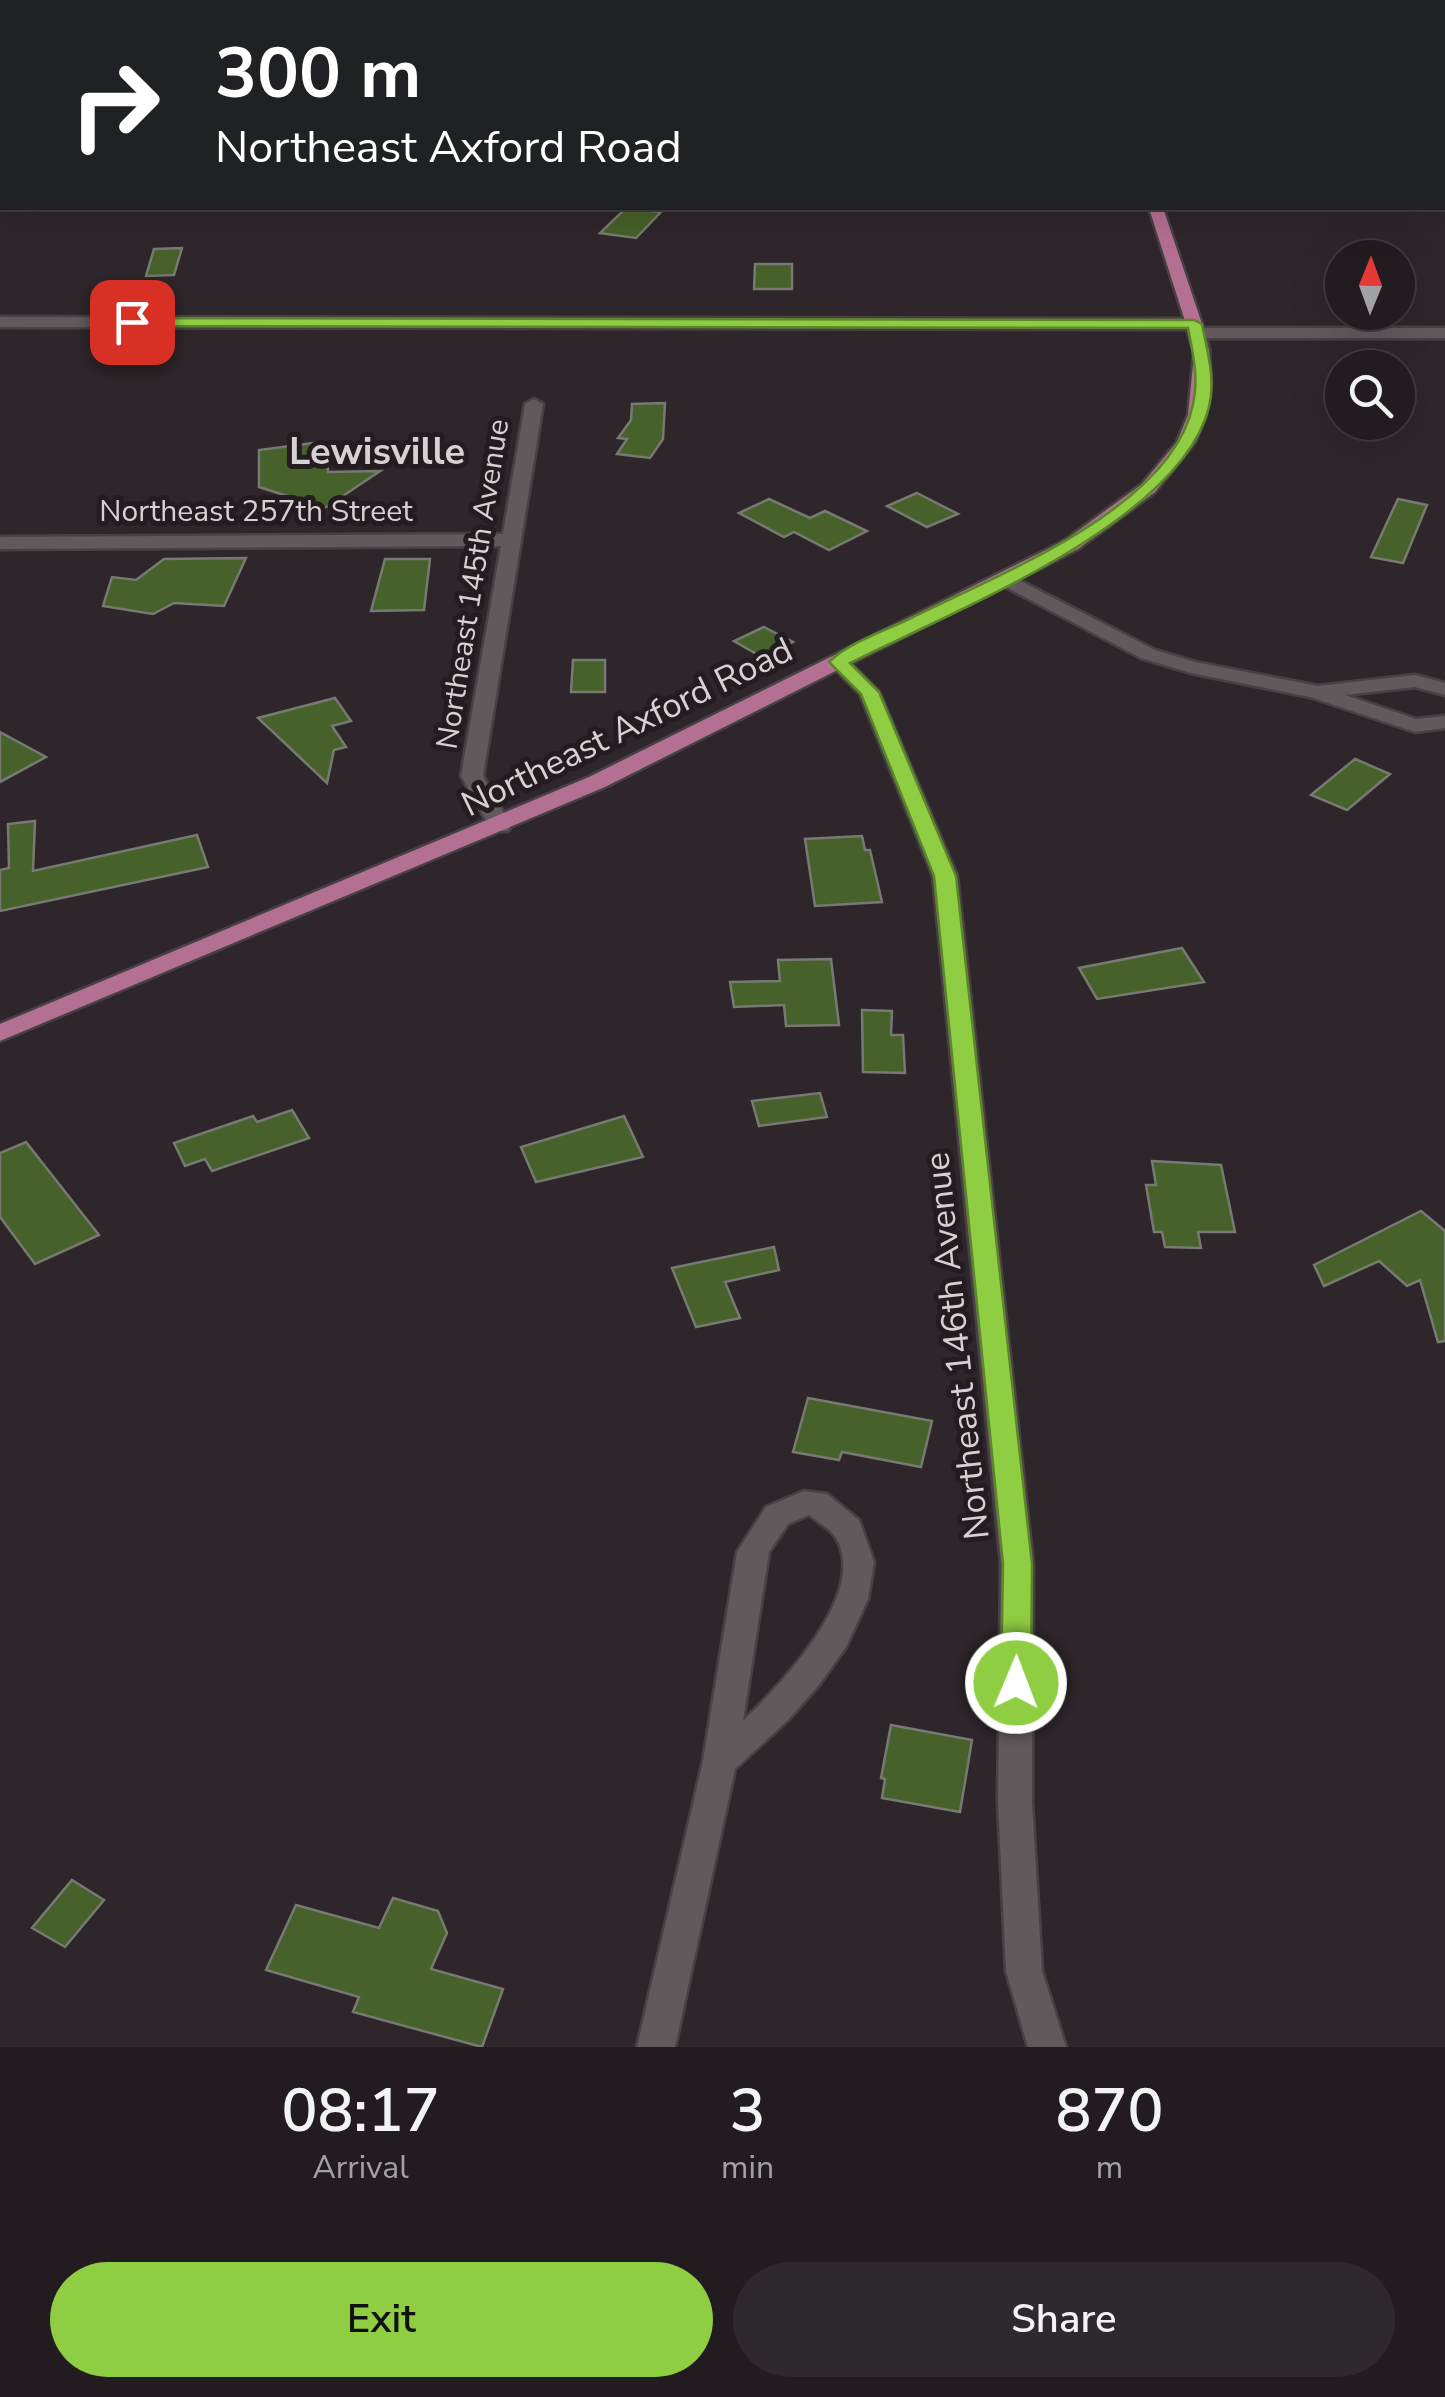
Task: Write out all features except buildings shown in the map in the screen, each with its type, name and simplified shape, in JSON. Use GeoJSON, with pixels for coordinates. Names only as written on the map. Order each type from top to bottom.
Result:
{"type":"FeatureCollection","features":[{"type":"Feature","properties":{"kind":"main road","name":"Northeast Axford Road"},"geometry":{"type":"LineString","coordinates":[[0,1033],[500,826],[1005,579],[1113,518],[1183,452],[1201,408],[1204,376],[1197,335],[1157,210]]}},
{"type":"Feature","properties":{"kind":"street"},"geometry":{"type":"LineString","coordinates":[[0,322],[1197,335],[1445,333]]}},
{"type":"Feature","properties":{"kind":"street","name":"Northeast 145th Avenue"},"geometry":{"type":"LineString","coordinates":[[500,826],[472,776],[534,404]]}},
{"type":"Feature","properties":{"kind":"street","name":"Northeast 257th Street"},"geometry":{"type":"LineString","coordinates":[[0,543],[512,540]]}},
{"type":"Feature","properties":{"kind":"street"},"geometry":{"type":"LineString","coordinates":[[1005,579],[1148,654],[1190,667],[1315,692],[1416,726],[1445,722]]}},
{"type":"Feature","properties":{"kind":"street","name":"Northeast 146th Avenue"},"geometry":{"type":"LineString","coordinates":[[838,662],[870,692],[945,876],[1017,1564],[1015,1802],[1024,1971],[1047,2047]]}},
{"type":"Feature","properties":{"kind":"street"},"geometry":{"type":"LineString","coordinates":[[1315,692],[1416,681],[1445,689]]}},
{"type":"Feature","properties":{"kind":"street"},"geometry":{"type":"LineString","coordinates":[[656,2047],[720,1762],[753,1552],[761,1532],[787,1506],[816,1503],[852,1532],[859,1550],[845,1626],[742,1745],[720,1762]]}},
{"type":"Feature","properties":{"kind":"district","name":"Lewisville"},"geometry":{"type":"Point","coordinates":[377,451]}},
{"type":"Feature","properties":{"kind":"route"},"geometry":{"type":"LineString","coordinates":[[132,322],[1194,324],[1204,376],[1201,408],[1183,452],[1145,491],[1113,518],[1070,544],[838,662],[870,692],[945,876],[1017,1564],[1016,1683]]}}]}
